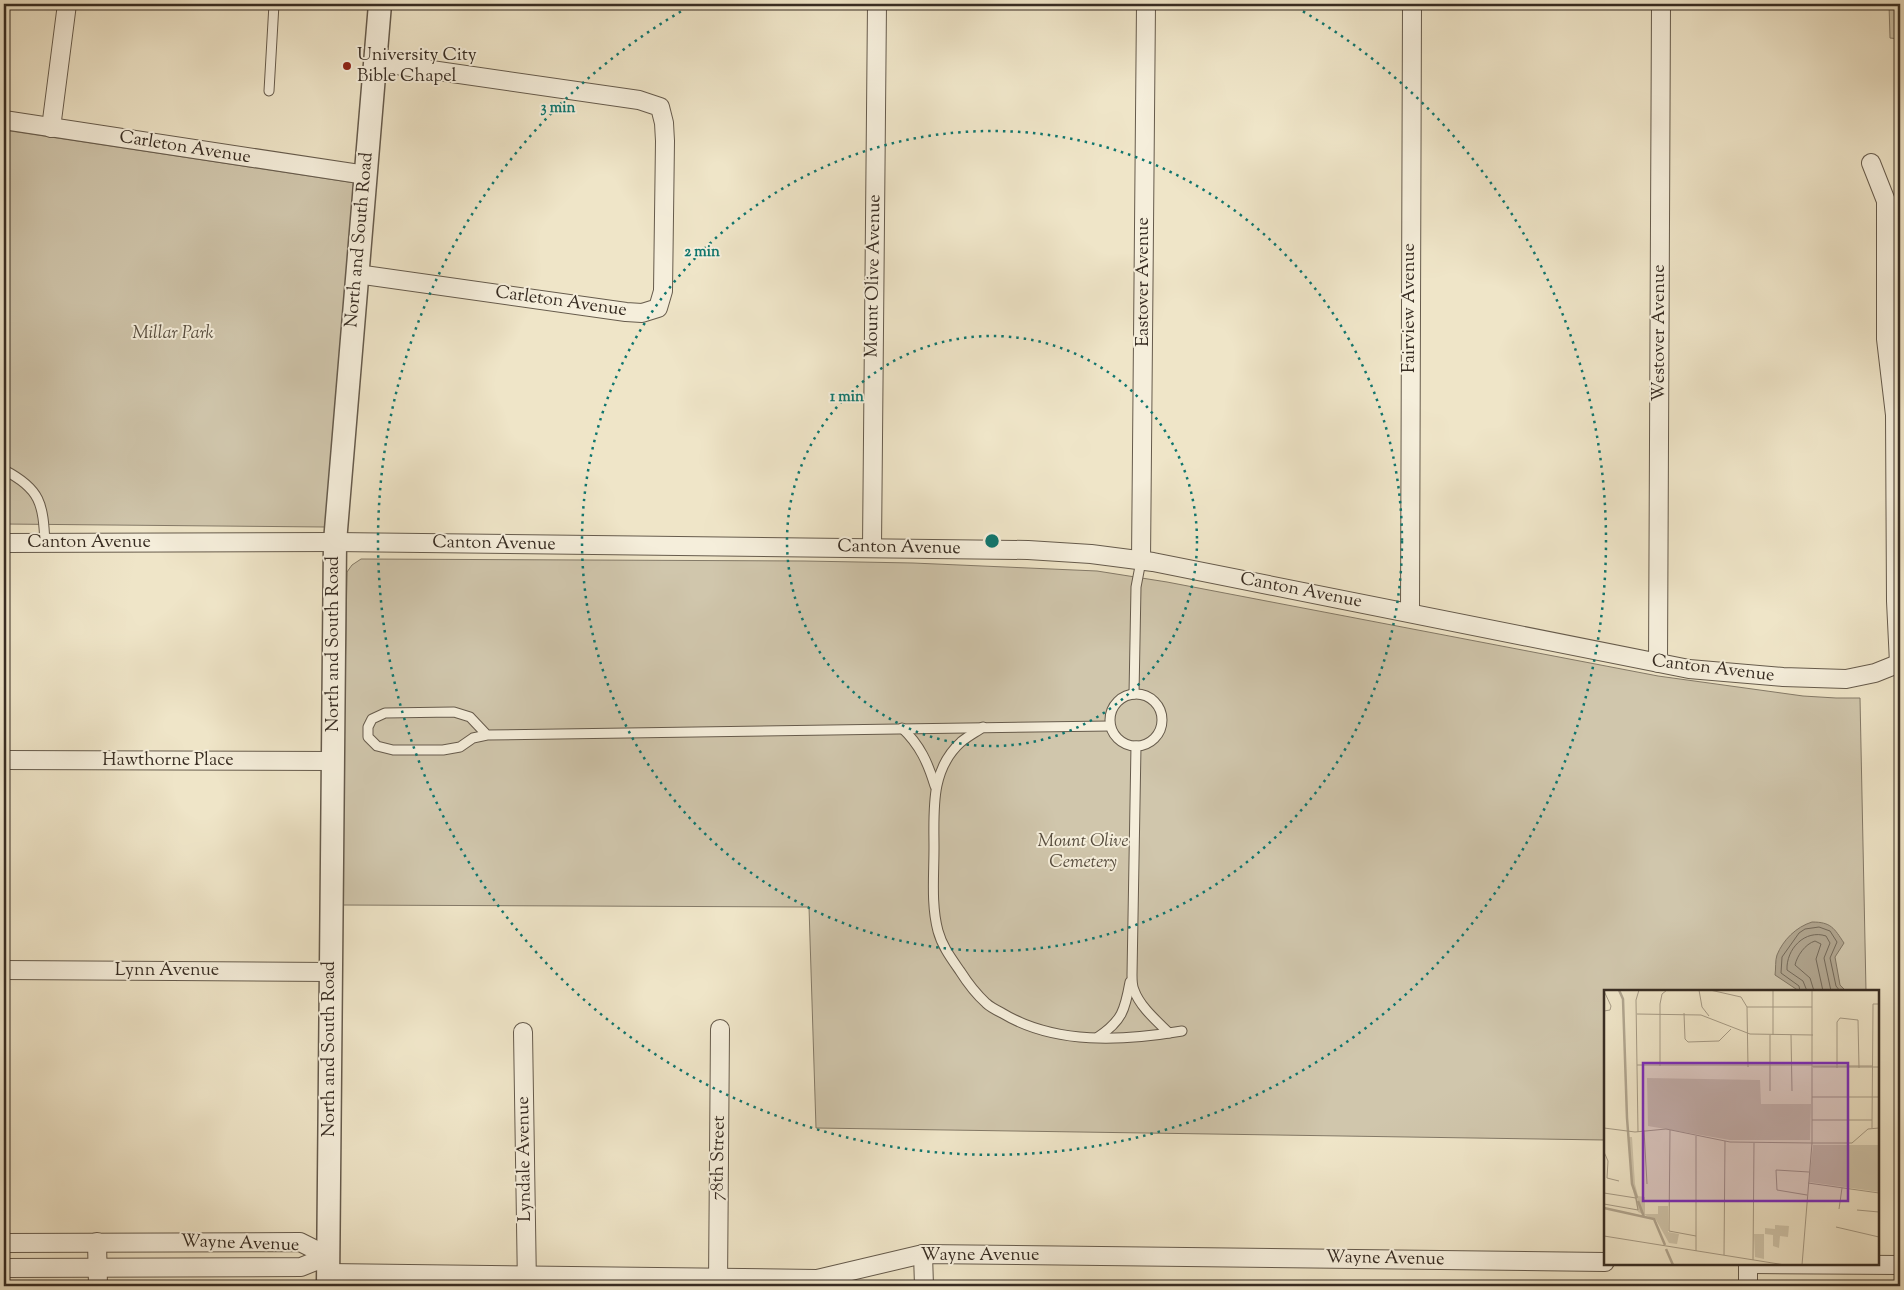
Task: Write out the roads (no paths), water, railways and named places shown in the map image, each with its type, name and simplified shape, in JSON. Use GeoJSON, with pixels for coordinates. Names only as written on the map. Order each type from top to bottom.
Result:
{"type":"FeatureCollection","features":[{"type":"Feature","properties":{"kind":"street"},"geometry":{"type":"LineString","coordinates":[[50,128],[67,4]]}},
{"type":"Feature","properties":{"kind":"street","name":"North and South Road"},"geometry":{"type":"LineString","coordinates":[[328,1272],[335,542],[380,4]]}},
{"type":"Feature","properties":{"kind":"street","name":"Mount Olive Avenue"},"geometry":{"type":"LineString","coordinates":[[872,547],[877,4]]}},
{"type":"Feature","properties":{"kind":"street","name":"Eastover Avenue"},"geometry":{"type":"LineString","coordinates":[[1141,561],[1146,4]]}},
{"type":"Feature","properties":{"kind":"street","name":"Fairview Avenue"},"geometry":{"type":"LineString","coordinates":[[1410,612],[1412,4]]}},
{"type":"Feature","properties":{"kind":"street","name":"Westover Avenue"},"geometry":{"type":"LineString","coordinates":[[1658,663],[1661,4]]}},
{"type":"Feature","properties":{"kind":"street","name":"Carleton Avenue"},"geometry":{"type":"LineString","coordinates":[[357,274],[642,313],[658,308],[663,292],[665,141],[660,107],[639,100],[376,62]]}},
{"type":"Feature","properties":{"kind":"street","name":"Carleton Avenue"},"geometry":{"type":"LineString","coordinates":[[4,120],[366,175]]}},
{"type":"Feature","properties":{"kind":"street"},"geometry":{"type":"LineString","coordinates":[[1871,163],[1886,201],[1886,339],[1895,415],[1896,601],[1899,663]]}},
{"type":"Feature","properties":{"kind":"street","name":"Canton Avenue"},"geometry":{"type":"LineString","coordinates":[[4,543],[335,542],[1028,550],[1091,554],[1141,561],[1410,612],[1689,670],[1783,677],[1846,679],[1876,673],[1899,663]]}},
{"type":"Feature","properties":{"kind":"street","name":"Hawthorne Place"},"geometry":{"type":"LineString","coordinates":[[4,760],[333,761]]}},
{"type":"Feature","properties":{"kind":"street","name":"Lynn Avenue"},"geometry":{"type":"LineString","coordinates":[[4,970],[330,972]]}},
{"type":"Feature","properties":{"kind":"street","name":"78th Street"},"geometry":{"type":"LineString","coordinates":[[718,1282],[720,1029]]}},
{"type":"Feature","properties":{"kind":"street","name":"Lyndale Avenue"},"geometry":{"type":"LineString","coordinates":[[523,1032],[527,1280]]}},
{"type":"Feature","properties":{"kind":"street"},"geometry":{"type":"LineString","coordinates":[[97,1242],[98,1286]]}},
{"type":"Feature","properties":{"kind":"street","name":"Wayne Avenue"},"geometry":{"type":"LineString","coordinates":[[4,1243],[300,1242],[328,1272]]}},
{"type":"Feature","properties":{"kind":"street"},"geometry":{"type":"LineString","coordinates":[[923,1254],[924,1286]]}},
{"type":"Feature","properties":{"kind":"street","name":"Wayne Avenue"},"geometry":{"type":"LineString","coordinates":[[4,1268],[301,1267],[328,1272],[527,1280],[718,1282],[817,1279],[923,1254],[1604,1262]]}},
{"type":"Feature","properties":{"kind":"street"},"geometry":{"type":"LineString","coordinates":[[1748,1265],[1748,1286]]}},
{"type":"Feature","properties":{"kind":"street"},"geometry":{"type":"LineString","coordinates":[[1879,1265],[1900,1265]]}},
{"type":"Feature","properties":{"kind":"lane"},"geometry":{"type":"LineString","coordinates":[[269,91],[274,4]]}},
{"type":"Feature","properties":{"kind":"lane"},"geometry":{"type":"LineString","coordinates":[[1843,4],[1852,4]]}},
{"type":"Feature","properties":{"kind":"lane"},"geometry":{"type":"LineString","coordinates":[[4,470],[20,479],[33,490],[44,517],[45,543]]}},
{"type":"Feature","properties":{"kind":"lane"},"geometry":{"type":"LineString","coordinates":[[1134,694],[1136,587],[1141,561]]}},
{"type":"Feature","properties":{"kind":"lane"},"geometry":{"type":"LineString","coordinates":[[1134,694],[1151,700],[1160,712],[1162,720],[1157,735],[1151,741],[1136,746],[1127,745],[1120,740],[1110,726],[1110,717],[1118,701],[1134,694]]}},
{"type":"Feature","properties":{"kind":"lane"},"geometry":{"type":"LineString","coordinates":[[487,735],[470,718],[454,712],[385,713],[372,719],[368,727],[368,736],[377,746],[393,750],[444,750],[460,747],[473,738],[487,735],[1110,726]]}},
{"type":"Feature","properties":{"kind":"lane"},"geometry":{"type":"LineString","coordinates":[[983,727],[961,742],[941,769],[935,786],[934,804],[935,907],[938,931],[947,951],[970,987],[987,1004],[1011,1019],[1052,1033],[1097,1038],[1143,1036],[1182,1031]]}},
{"type":"Feature","properties":{"kind":"lane"},"geometry":{"type":"LineString","coordinates":[[902,728],[918,745],[925,756],[935,786]]}},
{"type":"Feature","properties":{"kind":"lane"},"geometry":{"type":"LineString","coordinates":[[1136,746],[1132,975],[1134,990],[1141,1002],[1154,1019],[1169,1033]]}},
{"type":"Feature","properties":{"kind":"lane"},"geometry":{"type":"LineString","coordinates":[[1097,1038],[1113,1026],[1122,1014],[1132,975]]}},
{"type":"Feature","properties":{"kind":"water"},"geometry":{"type":"Polygon","coordinates":[[[1812,922],[1828,925],[1844,943],[1835,957],[1840,985],[1845,990],[1798,990],[1775,975],[1776,957],[1783,944],[1795,931],[1812,922]]]}},
{"type":"Feature","properties":{"kind":"place","name":"University City Bible Chapel"},"geometry":{"type":"Point","coordinates":[347,66]}},
{"type":"Feature","properties":{"kind":"park label","name":"Millar Park"},"geometry":{"type":"Point","coordinates":[173,334]}},
{"type":"Feature","properties":{"kind":"park label","name":"Mount Olive Cemetery"},"geometry":{"type":"Point","coordinates":[1083,852]}}]}
